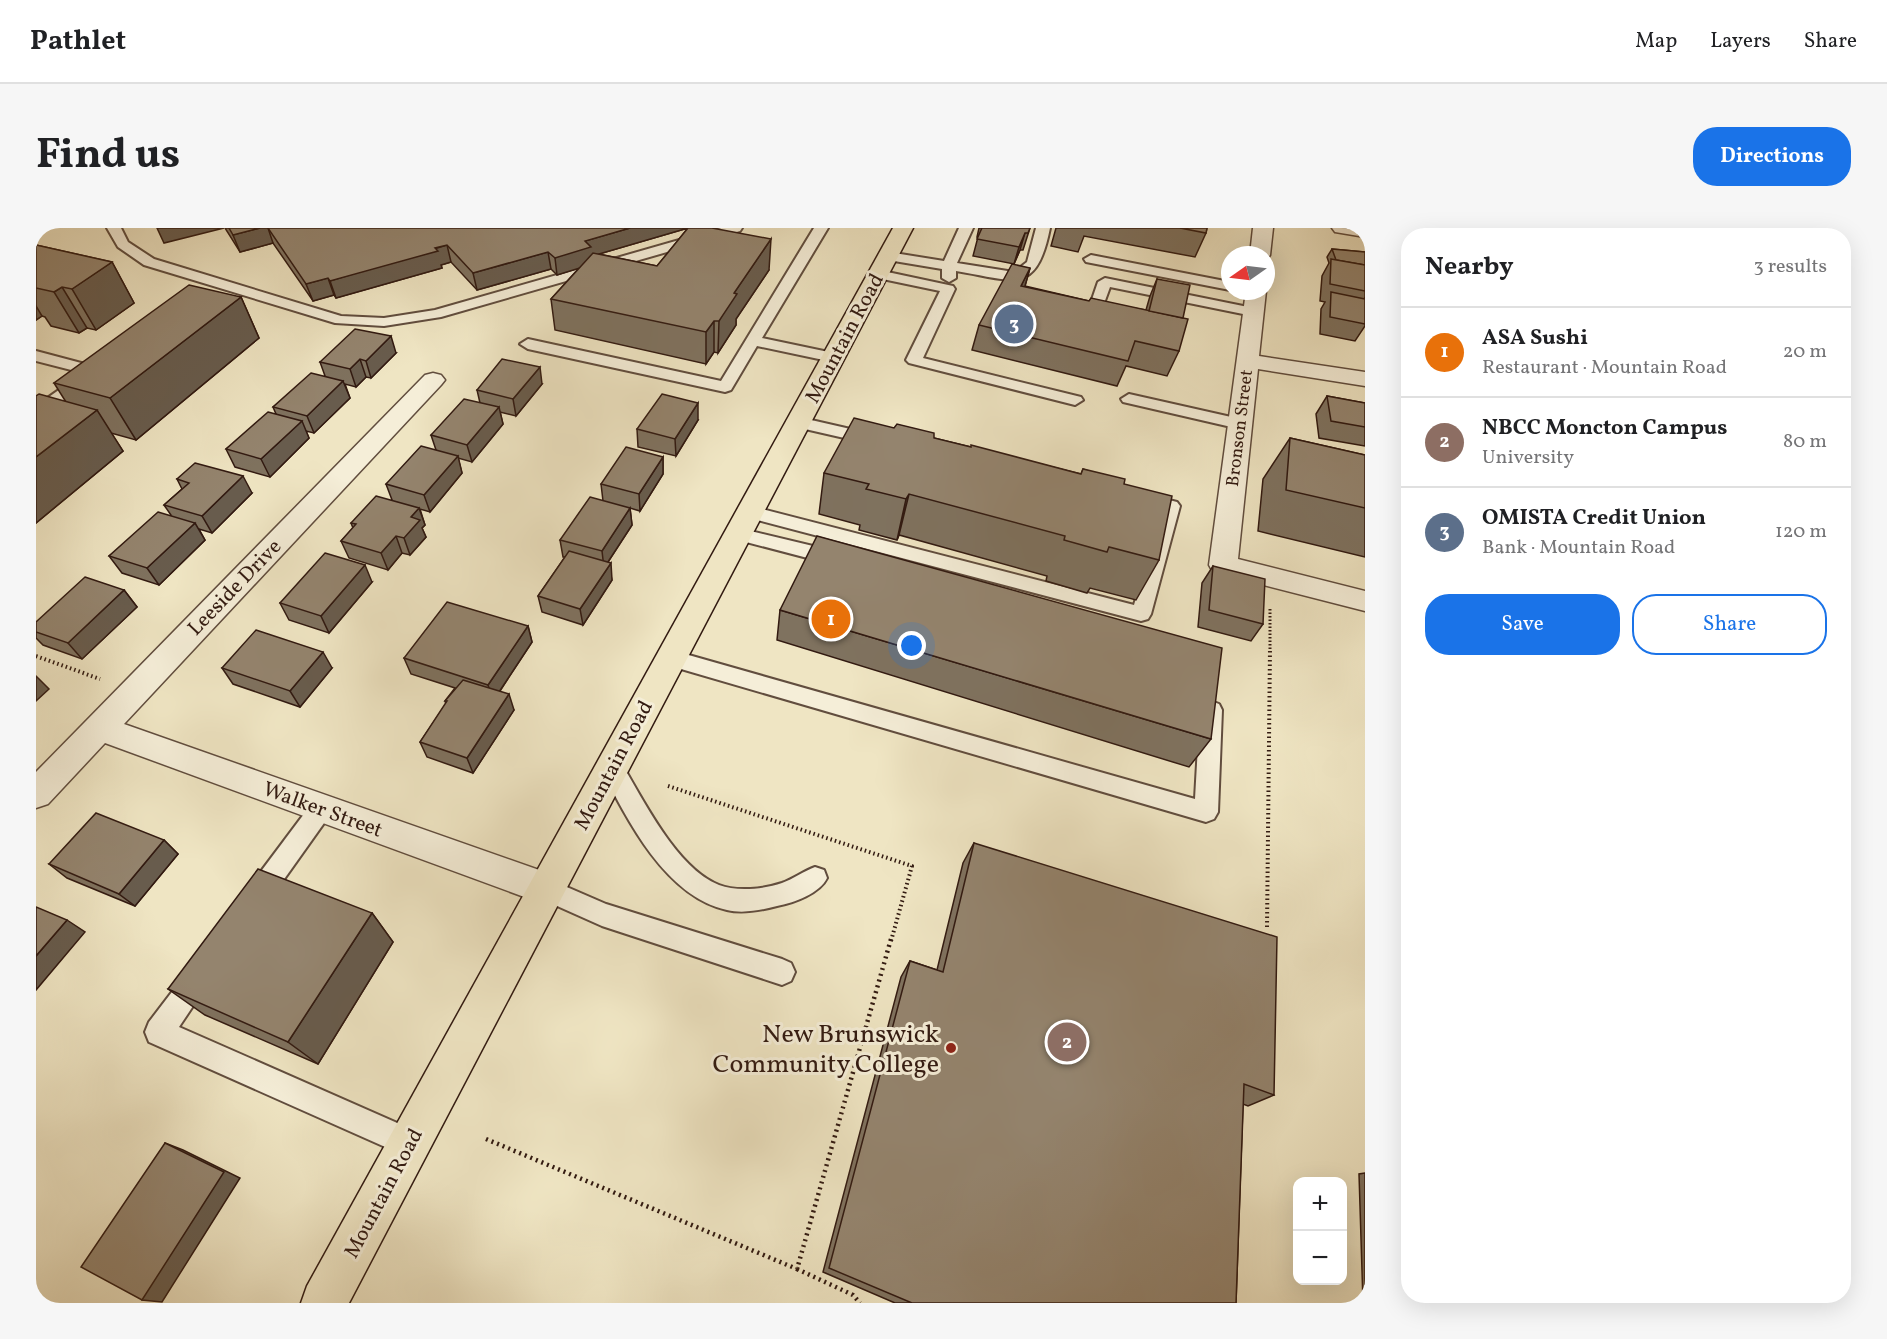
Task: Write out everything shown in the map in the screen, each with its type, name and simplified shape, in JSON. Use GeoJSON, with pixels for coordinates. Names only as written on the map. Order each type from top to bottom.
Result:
{"type":"FeatureCollection","features":[{"type":"Feature","properties":{"kind":"main road","name":"Mountain Road"},"geometry":{"type":"LineString","coordinates":[[324,1303],[890,253]]}},
{"type":"Feature","properties":{"kind":"street"},"geometry":{"type":"LineString","coordinates":[[1261,246],[1263,228]]}},
{"type":"Feature","properties":{"kind":"street"},"geometry":{"type":"LineString","coordinates":[[1342,228],[1365,231]]}},
{"type":"Feature","properties":{"kind":"street","name":"Bronson Street"},"geometry":{"type":"LineString","coordinates":[[1254,302],[1223,565],[1270,577]]}},
{"type":"Feature","properties":{"kind":"street"},"geometry":{"type":"LineString","coordinates":[[1248,361],[1365,379]]}},
{"type":"Feature","properties":{"kind":"street","name":"Leeside Drive"},"geometry":{"type":"LineString","coordinates":[[36,794],[433,380]]}},
{"type":"Feature","properties":{"kind":"street"},"geometry":{"type":"LineString","coordinates":[[1270,577],[1365,602]]}},
{"type":"Feature","properties":{"kind":"street","name":"Walker Street"},"geometry":{"type":"LineString","coordinates":[[99,728],[546,890]]}},
{"type":"Feature","properties":{"kind":"lane"},"geometry":{"type":"LineString","coordinates":[[114,228],[123,244],[149,262],[339,320],[384,322],[436,314],[735,228]]}},
{"type":"Feature","properties":{"kind":"lane"},"geometry":{"type":"LineString","coordinates":[[528,344],[725,387],[821,228]]}},
{"type":"Feature","properties":{"kind":"lane"},"geometry":{"type":"LineString","coordinates":[[966,228],[949,266],[948,289],[914,360],[1075,400]]}},
{"type":"Feature","properties":{"kind":"lane"},"geometry":{"type":"LineString","coordinates":[[890,253],[1000,274],[1026,273],[1035,263],[1043,228]]}},
{"type":"Feature","properties":{"kind":"lane"},"geometry":{"type":"LineString","coordinates":[[890,253],[948,289]]}},
{"type":"Feature","properties":{"kind":"lane"},"geometry":{"type":"LineString","coordinates":[[1091,259],[1221,284]]}},
{"type":"Feature","properties":{"kind":"lane"},"geometry":{"type":"LineString","coordinates":[[1094,314],[1105,282],[1254,302]]}},
{"type":"Feature","properties":{"kind":"lane"},"geometry":{"type":"LineString","coordinates":[[753,341],[833,357]]}},
{"type":"Feature","properties":{"kind":"lane"},"geometry":{"type":"LineString","coordinates":[[36,356],[99,367],[36,414]]}},
{"type":"Feature","properties":{"kind":"lane"},"geometry":{"type":"LineString","coordinates":[[1129,399],[1240,424]]}},
{"type":"Feature","properties":{"kind":"lane"},"geometry":{"type":"LineString","coordinates":[[798,422],[891,443]]}},
{"type":"Feature","properties":{"kind":"lane"},"geometry":{"type":"LineString","coordinates":[[744,523],[1141,614],[1171,506],[1124,495]]}},
{"type":"Feature","properties":{"kind":"lane"},"geometry":{"type":"LineString","coordinates":[[744,523],[856,564]]}},
{"type":"Feature","properties":{"kind":"lane"},"geometry":{"type":"LineString","coordinates":[[671,658],[1206,812],[1213,688]]}},
{"type":"Feature","properties":{"kind":"lane"},"geometry":{"type":"LineString","coordinates":[[612,768],[675,867],[699,888],[726,899],[755,899],[784,893],[815,878]]}},
{"type":"Feature","properties":{"kind":"lane"},"geometry":{"type":"LineString","coordinates":[[244,916],[321,809]]}},
{"type":"Feature","properties":{"kind":"lane"},"geometry":{"type":"LineString","coordinates":[[546,890],[602,914],[782,972]]}},
{"type":"Feature","properties":{"kind":"lane"},"geometry":{"type":"LineString","coordinates":[[216,954],[159,1032],[410,1143]]}},
{"type":"Feature","properties":{"kind":"path"},"geometry":{"type":"LineString","coordinates":[[1267,927],[1270,577]]}},
{"type":"Feature","properties":{"kind":"path"},"geometry":{"type":"LineString","coordinates":[[36,656],[135,691]]}},
{"type":"Feature","properties":{"kind":"path"},"geometry":{"type":"LineString","coordinates":[[668,786],[912,866],[797,1269]]}},
{"type":"Feature","properties":{"kind":"path"},"geometry":{"type":"LineString","coordinates":[[486,1139],[797,1269],[853,1295],[860,1303]]}},
{"type":"Feature","properties":{"kind":"building"},"geometry":{"type":"Polygon","coordinates":[[[229,228],[260,228],[233,235],[229,228]]]}},
{"type":"Feature","properties":{"kind":"building"},"geometry":{"type":"Polygon","coordinates":[[[268,228],[630,228],[585,241],[591,247],[555,258],[548,252],[473,273],[447,245],[435,248],[438,251],[330,281],[328,278],[306,284],[268,228]]]}},
{"type":"Feature","properties":{"kind":"building"},"geometry":{"type":"Polygon","coordinates":[[[688,228],[712,228],[771,239],[734,293],[737,294],[719,321],[714,321],[706,332],[551,299],[593,253],[657,266],[688,228]]]}},
{"type":"Feature","properties":{"kind":"building"},"geometry":{"type":"Polygon","coordinates":[[[982,228],[1030,228],[1028,233],[1025,233],[1019,247],[977,239],[982,228]]]}},
{"type":"Feature","properties":{"kind":"building"},"geometry":{"type":"Polygon","coordinates":[[[1180,228],[1207,228],[1206,233],[1180,228]]]}},
{"type":"Feature","properties":{"kind":"building"},"geometry":{"type":"Polygon","coordinates":[[[36,245],[112,262],[72,289],[62,287],[54,292],[36,288],[36,245]]]}},
{"type":"Feature","properties":{"kind":"building"},"geometry":{"type":"Polygon","coordinates":[[[1332,249],[1365,252],[1365,265],[1336,260],[1332,249]]]}},
{"type":"Feature","properties":{"kind":"building"},"geometry":{"type":"Polygon","coordinates":[[[1331,259],[1365,265],[1365,291],[1330,284],[1331,259]]]}},
{"type":"Feature","properties":{"kind":"building"},"geometry":{"type":"Polygon","coordinates":[[[1012,264],[1030,268],[1021,286],[1188,319],[1179,351],[1135,341],[1128,361],[979,325],[1012,264]]]}},
{"type":"Feature","properties":{"kind":"building"},"geometry":{"type":"Polygon","coordinates":[[[1157,279],[1190,285],[1183,318],[1149,311],[1157,279]]]}},
{"type":"Feature","properties":{"kind":"building"},"geometry":{"type":"Polygon","coordinates":[[[189,285],[241,297],[110,398],[54,383],[189,285]]]}},
{"type":"Feature","properties":{"kind":"building"},"geometry":{"type":"Polygon","coordinates":[[[1331,292],[1365,299],[1365,324],[1330,317],[1331,292]]]}},
{"type":"Feature","properties":{"kind":"building"},"geometry":{"type":"Polygon","coordinates":[[[355,329],[391,336],[366,361],[360,359],[350,369],[320,362],[355,329]]]}},
{"type":"Feature","properties":{"kind":"building"},"geometry":{"type":"Polygon","coordinates":[[[502,359],[540,367],[513,399],[477,390],[502,359]]]}},
{"type":"Feature","properties":{"kind":"building"},"geometry":{"type":"Polygon","coordinates":[[[311,373],[343,381],[307,416],[273,407],[311,373]]]}},
{"type":"Feature","properties":{"kind":"building"},"geometry":{"type":"Polygon","coordinates":[[[39,394],[97,410],[36,457],[36,396],[39,394]]]}},
{"type":"Feature","properties":{"kind":"building"},"geometry":{"type":"Polygon","coordinates":[[[662,394],[698,403],[675,439],[637,429],[662,394]]]}},
{"type":"Feature","properties":{"kind":"building"},"geometry":{"type":"Polygon","coordinates":[[[1327,396],[1365,403],[1365,427],[1331,421],[1327,396]]]}},
{"type":"Feature","properties":{"kind":"building"},"geometry":{"type":"Polygon","coordinates":[[[464,399],[499,407],[467,445],[431,435],[464,399]]]}},
{"type":"Feature","properties":{"kind":"building"},"geometry":{"type":"Polygon","coordinates":[[[268,412],[302,421],[261,459],[226,449],[268,412]]]}},
{"type":"Feature","properties":{"kind":"building"},"geometry":{"type":"Polygon","coordinates":[[[854,418],[894,428],[897,424],[934,433],[934,438],[971,447],[971,445],[1081,474],[1083,469],[1125,479],[1124,484],[1172,496],[1159,560],[1109,547],[1107,552],[1064,540],[1065,536],[909,494],[906,499],[866,489],[869,484],[824,473],[854,418]]]}},
{"type":"Feature","properties":{"kind":"building"},"geometry":{"type":"Polygon","coordinates":[[[1290,438],[1365,455],[1365,508],[1286,490],[1290,438]]]}},
{"type":"Feature","properties":{"kind":"building"},"geometry":{"type":"Polygon","coordinates":[[[421,446],[458,456],[424,495],[386,484],[421,446]]]}},
{"type":"Feature","properties":{"kind":"building"},"geometry":{"type":"Polygon","coordinates":[[[626,447],[663,457],[639,494],[601,484],[626,447]]]}},
{"type":"Feature","properties":{"kind":"building"},"geometry":{"type":"Polygon","coordinates":[[[195,463],[243,476],[202,516],[164,505],[189,483],[177,479],[195,463]]]}},
{"type":"Feature","properties":{"kind":"building"},"geometry":{"type":"Polygon","coordinates":[[[376,496],[419,508],[411,517],[420,520],[404,538],[396,536],[381,553],[341,541],[356,524],[351,523],[376,496]]]}},
{"type":"Feature","properties":{"kind":"building"},"geometry":{"type":"Polygon","coordinates":[[[590,497],[630,508],[602,551],[560,540],[590,497]]]}},
{"type":"Feature","properties":{"kind":"building"},"geometry":{"type":"Polygon","coordinates":[[[158,512],[195,523],[147,568],[109,556],[158,512]]]}},
{"type":"Feature","properties":{"kind":"building"},"geometry":{"type":"Polygon","coordinates":[[[817,536],[1222,648],[1211,739],[780,610],[817,536]]]}},
{"type":"Feature","properties":{"kind":"building"},"geometry":{"type":"Polygon","coordinates":[[[569,551],[611,563],[580,609],[538,596],[569,551]]]}},
{"type":"Feature","properties":{"kind":"building"},"geometry":{"type":"Polygon","coordinates":[[[325,553],[365,565],[321,616],[280,603],[325,553]]]}},
{"type":"Feature","properties":{"kind":"building"},"geometry":{"type":"Polygon","coordinates":[[[1213,566],[1265,579],[1263,624],[1209,610],[1213,566]]]}},
{"type":"Feature","properties":{"kind":"building"},"geometry":{"type":"Polygon","coordinates":[[[85,577],[124,590],[68,643],[36,632],[36,622],[85,577]]]}},
{"type":"Feature","properties":{"kind":"building"},"geometry":{"type":"Polygon","coordinates":[[[447,602],[528,626],[488,685],[404,658],[447,602]]]}},
{"type":"Feature","properties":{"kind":"building"},"geometry":{"type":"Polygon","coordinates":[[[256,630],[323,652],[290,691],[222,668],[256,630]]]}},
{"type":"Feature","properties":{"kind":"building"},"geometry":{"type":"Polygon","coordinates":[[[463,680],[509,694],[467,758],[420,742],[447,701],[445,701],[463,680]]]}},
{"type":"Feature","properties":{"kind":"building"},"geometry":{"type":"Polygon","coordinates":[[[96,813],[164,840],[119,894],[49,864],[96,813]]]}},
{"type":"Feature","properties":{"kind":"building"},"geometry":{"type":"Polygon","coordinates":[[[974,843],[1277,937],[1274,1095],[1244,1084],[1236,1303],[912,1303],[829,1268],[910,961],[943,972],[974,843]]]}},
{"type":"Feature","properties":{"kind":"building"},"geometry":{"type":"Polygon","coordinates":[[[258,869],[372,913],[288,1042],[168,989],[258,869]]]}},
{"type":"Feature","properties":{"kind":"building"},"geometry":{"type":"Polygon","coordinates":[[[36,907],[67,920],[36,956],[36,907]]]}},
{"type":"Feature","properties":{"kind":"building"},"geometry":{"type":"Polygon","coordinates":[[[165,1143],[224,1172],[142,1300],[81,1267],[165,1143]]]}},
{"type":"Feature","properties":{"kind":"place","name":"OMISTA Credit Union"},"geometry":{"type":"Point","coordinates":[1014,324]}},
{"type":"Feature","properties":{"kind":"place","name":"ASA Sushi"},"geometry":{"type":"Point","coordinates":[831,619]}},
{"type":"Feature","properties":{"kind":"place","name":"NBCC Moncton Campus"},"geometry":{"type":"Point","coordinates":[1067,1042]}},
{"type":"Feature","properties":{"kind":"place","name":"New Brunswick Community College"},"geometry":{"type":"Point","coordinates":[951,1048]}}]}
